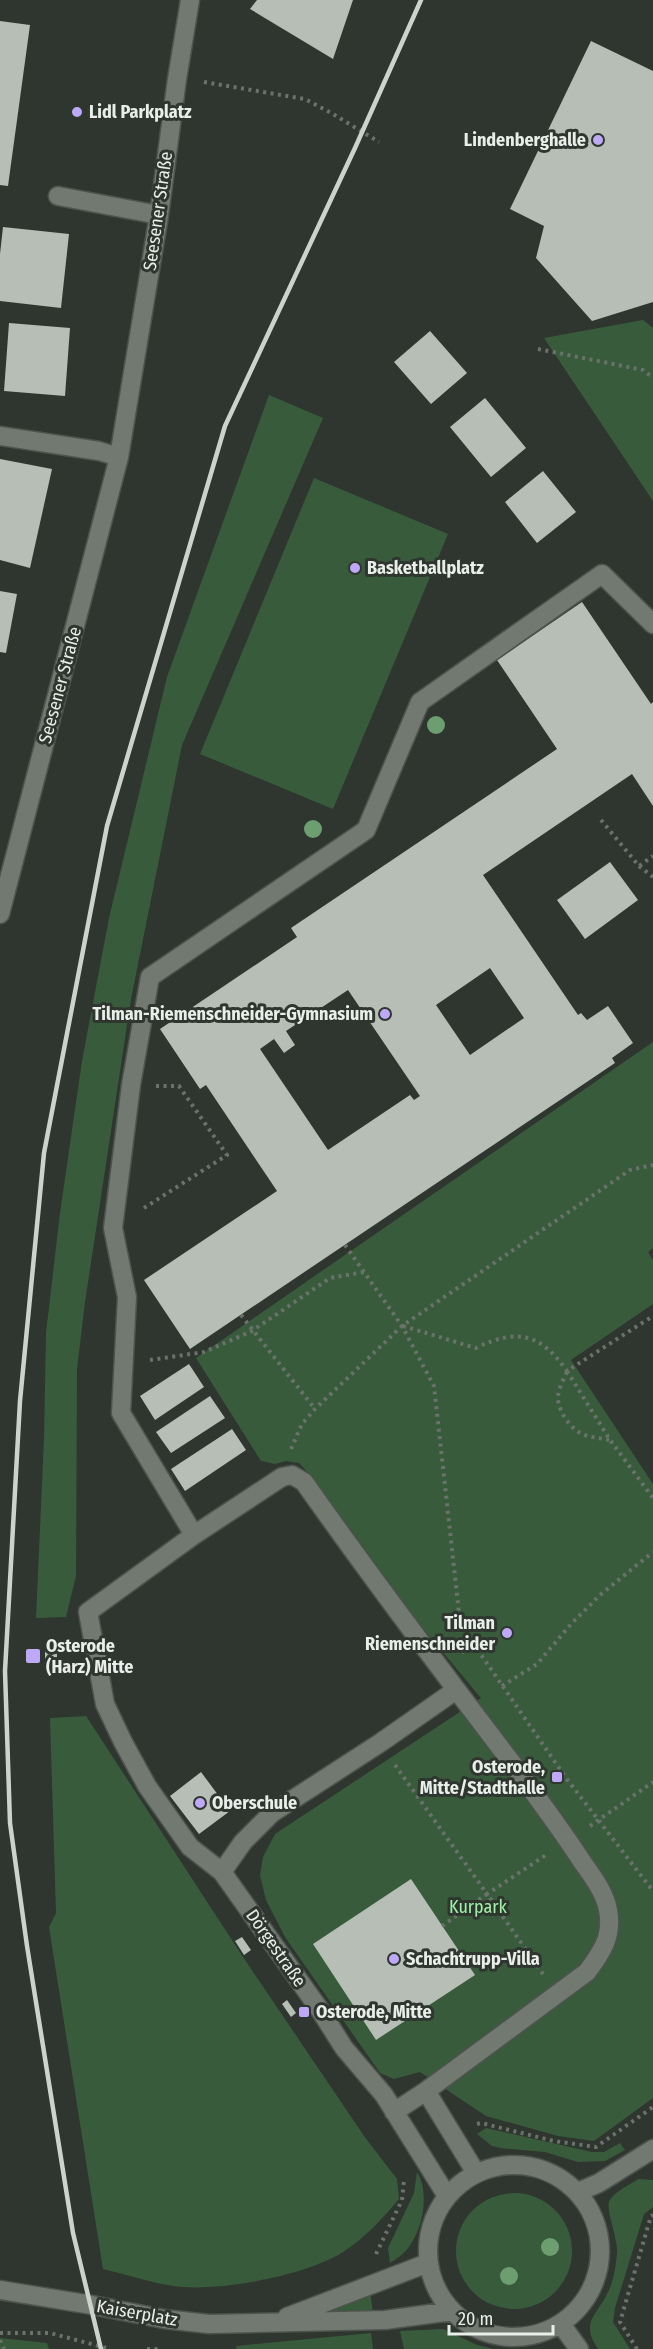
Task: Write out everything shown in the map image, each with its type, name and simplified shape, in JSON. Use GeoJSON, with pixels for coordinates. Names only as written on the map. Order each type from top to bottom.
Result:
{"type":"FeatureCollection","features":[{"type":"Feature","properties":{"kind":"street","name":"Seesener Straße"},"geometry":{"type":"LineString","coordinates":[[1,909],[119,456],[159,215],[190,0]]}},
{"type":"Feature","properties":{"kind":"street"},"geometry":{"type":"LineString","coordinates":[[58,196],[159,215]]}},
{"type":"Feature","properties":{"kind":"street"},"geometry":{"type":"LineString","coordinates":[[0,436],[119,456]]}},
{"type":"Feature","properties":{"kind":"street"},"geometry":{"type":"LineString","coordinates":[[394,2112],[426,2091],[586,1972],[602,1953],[608,1938],[610,1925],[608,1908],[602,1891],[568,1841],[304,1482],[292,1475],[282,1477],[194,1535],[121,1413],[127,1297],[113,1228],[131,1085],[150,977],[366,830],[420,702],[602,574],[653,624]]}},
{"type":"Feature","properties":{"kind":"street","name":"Dörgestraße"},"geometry":{"type":"LineString","coordinates":[[194,1535],[88,1612],[105,1704],[147,1786],[189,1847],[222,1872],[320,2010],[344,2048],[384,2095],[447,2196]]}},
{"type":"Feature","properties":{"kind":"street"},"geometry":{"type":"LineString","coordinates":[[222,1872],[243,1842],[272,1814],[456,1690]]}},
{"type":"Feature","properties":{"kind":"street"},"geometry":{"type":"LineString","coordinates":[[426,2091],[476,2173]]}},
{"type":"Feature","properties":{"kind":"street"},"geometry":{"type":"LineString","coordinates":[[578,2192],[599,2183],[653,2149]]}},
{"type":"Feature","properties":{"kind":"street"},"geometry":{"type":"LineString","coordinates":[[523,2164],[543,2169],[562,2178],[578,2192],[592,2213],[600,2237],[601,2262],[594,2286],[580,2308],[561,2324],[534,2336],[504,2337],[476,2329],[452,2311],[441,2297],[433,2281],[429,2263],[428,2239],[435,2216],[447,2196],[463,2181],[476,2173],[501,2165],[523,2164]]}},
{"type":"Feature","properties":{"kind":"street","name":"Kaiserplatz"},"geometry":{"type":"LineString","coordinates":[[274,2322],[429,2263]]}},
{"type":"Feature","properties":{"kind":"street","name":"Kaiserplatz"},"geometry":{"type":"LineString","coordinates":[[0,2290],[164,2319],[209,2324],[386,2320],[452,2311]]}},
{"type":"Feature","properties":{"kind":"street"},"geometry":{"type":"LineString","coordinates":[[561,2324],[579,2349]]}},
{"type":"Feature","properties":{"kind":"path"},"geometry":{"type":"LineString","coordinates":[[177,79],[208,82],[305,99],[379,142]]}},
{"type":"Feature","properties":{"kind":"path"},"geometry":{"type":"LineString","coordinates":[[538,349],[642,370],[653,378]]}},
{"type":"Feature","properties":{"kind":"path"},"geometry":{"type":"LineString","coordinates":[[601,820],[639,866],[653,877]]}},
{"type":"Feature","properties":{"kind":"path"},"geometry":{"type":"LineString","coordinates":[[639,866],[653,856]]}},
{"type":"Feature","properties":{"kind":"path"},"geometry":{"type":"LineString","coordinates":[[113,1228],[227,1155],[179,1086],[131,1085]]}},
{"type":"Feature","properties":{"kind":"path"},"geometry":{"type":"LineString","coordinates":[[292,1475],[289,1464],[292,1447],[302,1424],[315,1408],[402,1326],[630,1170],[653,1165]]}},
{"type":"Feature","properties":{"kind":"path"},"geometry":{"type":"LineString","coordinates":[[345,1245],[402,1326],[434,1386],[459,1613],[472,1643],[597,1821],[653,1891]]}},
{"type":"Feature","properties":{"kind":"path"},"geometry":{"type":"LineString","coordinates":[[123,1364],[204,1352],[252,1331],[330,1278],[364,1272]]}},
{"type":"Feature","properties":{"kind":"path"},"geometry":{"type":"LineString","coordinates":[[241,1315],[315,1408]]}},
{"type":"Feature","properties":{"kind":"path"},"geometry":{"type":"LineString","coordinates":[[610,1440],[586,1436],[576,1431],[568,1422],[558,1399],[561,1384],[567,1371],[653,1316]]}},
{"type":"Feature","properties":{"kind":"path"},"geometry":{"type":"LineString","coordinates":[[402,1326],[476,1348],[492,1340],[512,1335],[528,1337],[543,1344],[555,1354],[610,1440],[653,1498]]}},
{"type":"Feature","properties":{"kind":"path"},"geometry":{"type":"LineString","coordinates":[[502,1686],[537,1664],[600,1595],[653,1552]]}},
{"type":"Feature","properties":{"kind":"path"},"geometry":{"type":"LineString","coordinates":[[442,1672],[472,1643]]}},
{"type":"Feature","properties":{"kind":"path"},"geometry":{"type":"LineString","coordinates":[[380,1743],[557,1994]]}},
{"type":"Feature","properties":{"kind":"path"},"geometry":{"type":"LineString","coordinates":[[442,1926],[653,1782]]}},
{"type":"Feature","properties":{"kind":"path"},"geometry":{"type":"LineString","coordinates":[[638,2349],[620,2322],[653,2215]]}},
{"type":"Feature","properties":{"kind":"path"},"geometry":{"type":"LineString","coordinates":[[0,2333],[50,2333],[110,2349]]}},
{"type":"Feature","properties":{"kind":"path"},"geometry":{"type":"LineString","coordinates":[[0,2340],[4,2349]]}},
{"type":"Feature","properties":{"kind":"path"},"geometry":{"type":"LineString","coordinates":[[147,2349],[160,2349]]}},
{"type":"Feature","properties":{"kind":"green space"},"geometry":{"type":"Polygon","coordinates":[[[643,320],[653,328],[653,501],[544,338],[643,320]]]}},
{"type":"Feature","properties":{"kind":"green space"},"geometry":{"type":"Polygon","coordinates":[[[269,395],[323,418],[182,745],[131,999],[85,1302],[77,1369],[76,1576],[66,1617],[36,1618],[46,1333],[60,1213],[82,1061],[109,918],[167,677],[269,395]]]}},
{"type":"Feature","properties":{"kind":"green space"},"geometry":{"type":"Polygon","coordinates":[[[314,478],[448,534],[333,809],[200,754],[314,478]]]}},
{"type":"Feature","properties":{"kind":"green space","name":"Kurpark"},"geometry":{"type":"Polygon","coordinates":[[[653,1042],[653,1248],[648,1252],[653,1260],[653,1304],[571,1360],[653,1484],[653,2098],[594,2141],[558,2136],[486,2116],[420,2072],[394,2079],[380,2073],[285,1937],[266,1900],[260,1875],[263,1857],[275,1834],[481,1698],[421,1626],[313,1478],[299,1463],[286,1461],[275,1464],[261,1461],[196,1358],[653,1042]]]}},
{"type":"Feature","properties":{"kind":"green space"},"geometry":{"type":"Polygon","coordinates":[[[86,1716],[243,1957],[364,2136],[397,2179],[399,2199],[359,2240],[328,2260],[309,2268],[266,2279],[201,2287],[163,2284],[103,2269],[49,1927],[56,1913],[50,1718],[86,1716]]]}},
{"type":"Feature","properties":{"kind":"green space"},"geometry":{"type":"Polygon","coordinates":[[[486,2128],[592,2152],[604,2152],[620,2143],[625,2150],[605,2161],[578,2162],[545,2152],[492,2146],[477,2134],[486,2128]]]}},
{"type":"Feature","properties":{"kind":"green space"},"geometry":{"type":"Polygon","coordinates":[[[417,2172],[424,2200],[421,2221],[408,2248],[390,2263],[388,2248],[414,2193],[417,2172]]]}},
{"type":"Feature","properties":{"kind":"green space"},"geometry":{"type":"Polygon","coordinates":[[[638,2179],[653,2180],[653,2207],[644,2214],[615,2308],[613,2322],[630,2349],[598,2349],[590,2332],[590,2326],[612,2283],[617,2252],[609,2202],[618,2192],[638,2179]]]}},
{"type":"Feature","properties":{"kind":"green space"},"geometry":{"type":"Polygon","coordinates":[[[514,2193],[536,2197],[555,2210],[568,2229],[572,2251],[568,2273],[555,2292],[536,2305],[514,2309],[492,2305],[473,2292],[460,2273],[456,2251],[460,2229],[473,2210],[492,2197],[514,2193]]]}},
{"type":"Feature","properties":{"kind":"green space"},"geometry":{"type":"Polygon","coordinates":[[[370,2292],[373,2313],[332,2313],[330,2310],[370,2292]]]}},
{"type":"Feature","properties":{"kind":"green space"},"geometry":{"type":"Polygon","coordinates":[[[443,2329],[477,2345],[493,2349],[404,2349],[400,2331],[443,2329]]]}},
{"type":"Feature","properties":{"kind":"green space"},"geometry":{"type":"Polygon","coordinates":[[[371,2333],[373,2349],[237,2349],[236,2346],[371,2333]]]}},
{"type":"Feature","properties":{"kind":"green space"},"geometry":{"type":"Polygon","coordinates":[[[0,2338],[47,2343],[49,2349],[0,2349],[0,2338]]]}},
{"type":"Feature","properties":{"kind":"building"},"geometry":{"type":"Polygon","coordinates":[[[257,0],[353,0],[333,59],[250,9],[257,0]]]}},
{"type":"Feature","properties":{"kind":"building"},"geometry":{"type":"Polygon","coordinates":[[[0,21],[30,25],[8,186],[0,185],[0,21]]]}},
{"type":"Feature","properties":{"kind":"building","name":"Lindenberghalle"},"geometry":{"type":"Polygon","coordinates":[[[591,41],[653,71],[653,302],[592,321],[536,258],[544,226],[510,209],[591,41]]]}},
{"type":"Feature","properties":{"kind":"building"},"geometry":{"type":"Polygon","coordinates":[[[3,227],[69,234],[61,308],[0,301],[0,254],[3,227]]]}},
{"type":"Feature","properties":{"kind":"building"},"geometry":{"type":"Polygon","coordinates":[[[9,323],[70,328],[65,396],[4,391],[9,323]]]}},
{"type":"Feature","properties":{"kind":"building"},"geometry":{"type":"Polygon","coordinates":[[[430,331],[467,373],[431,404],[394,362],[430,331]]]}},
{"type":"Feature","properties":{"kind":"building"},"geometry":{"type":"Polygon","coordinates":[[[485,398],[526,448],[491,477],[450,427],[485,398]]]}},
{"type":"Feature","properties":{"kind":"building"},"geometry":{"type":"Polygon","coordinates":[[[0,459],[52,469],[30,568],[0,560],[0,459]]]}},
{"type":"Feature","properties":{"kind":"building"},"geometry":{"type":"Polygon","coordinates":[[[543,471],[576,512],[537,543],[505,502],[543,471]]]}},
{"type":"Feature","properties":{"kind":"building"},"geometry":{"type":"Polygon","coordinates":[[[0,591],[17,594],[6,653],[0,652],[0,591]]]}},
{"type":"Feature","properties":{"kind":"building"},"geometry":{"type":"Polygon","coordinates":[[[582,602],[651,704],[653,702],[653,806],[632,774],[483,875],[578,1015],[581,1013],[587,1020],[608,1006],[633,1043],[612,1058],[615,1063],[190,1349],[144,1280],[277,1191],[206,1085],[200,1089],[160,1029],[297,937],[291,928],[557,749],[497,660],[582,602]],[[490,968],[436,1005],[470,1055],[524,1018],[490,968]],[[348,990],[286,1031],[295,1045],[284,1053],[274,1039],[260,1049],[328,1150],[410,1095],[414,1100],[420,1096],[348,990]]]}},
{"type":"Feature","properties":{"kind":"building"},"geometry":{"type":"Polygon","coordinates":[[[610,862],[638,900],[585,939],[557,900],[610,862]]]}},
{"type":"Feature","properties":{"kind":"building"},"geometry":{"type":"Polygon","coordinates":[[[189,1364],[204,1387],[155,1420],[140,1396],[189,1364]]]}},
{"type":"Feature","properties":{"kind":"building"},"geometry":{"type":"Polygon","coordinates":[[[210,1396],[225,1418],[171,1453],[156,1432],[210,1396]]]}},
{"type":"Feature","properties":{"kind":"building"},"geometry":{"type":"Polygon","coordinates":[[[232,1429],[246,1450],[185,1491],[171,1469],[232,1429]]]}},
{"type":"Feature","properties":{"kind":"building"},"geometry":{"type":"Polygon","coordinates":[[[57,1640],[57,1674],[45,1674],[45,1641],[57,1640]]]}},
{"type":"Feature","properties":{"kind":"building","name":"Oberschule"},"geometry":{"type":"Polygon","coordinates":[[[201,1772],[230,1811],[199,1834],[170,1796],[201,1772]]]}},
{"type":"Feature","properties":{"kind":"building","name":"Schachtrupp-Villa"},"geometry":{"type":"Polygon","coordinates":[[[411,1879],[475,1975],[376,2040],[313,1944],[411,1879]]]}},
{"type":"Feature","properties":{"kind":"building"},"geometry":{"type":"Polygon","coordinates":[[[242,1937],[251,1950],[244,1955],[235,1941],[242,1937]]]}},
{"type":"Feature","properties":{"kind":"building"},"geometry":{"type":"Polygon","coordinates":[[[287,2000],[296,2013],[291,2017],[282,2004],[287,2000]]]}},
{"type":"Feature","properties":{"kind":"railway"},"geometry":{"type":"LineString","coordinates":[[101,2349],[73,2233],[27,1946],[10,1823],[5,1671],[20,1401],[44,1153],[107,826],[225,426],[355,148],[421,0]]}},
{"type":"Feature","properties":{"kind":"place","name":"Lidl Parkplatz"},"geometry":{"type":"Point","coordinates":[77,112]}},
{"type":"Feature","properties":{"kind":"place","name":"Lindenberghalle"},"geometry":{"type":"Point","coordinates":[598,140]}},
{"type":"Feature","properties":{"kind":"place","name":"Basketballplatz"},"geometry":{"type":"Point","coordinates":[355,568]}},
{"type":"Feature","properties":{"kind":"place","name":"Tilman-Riemenschneider-Gymnasium"},"geometry":{"type":"Point","coordinates":[385,1014]}},
{"type":"Feature","properties":{"kind":"place","name":"Tilman Riemenschneider"},"geometry":{"type":"Point","coordinates":[507,1633]}},
{"type":"Feature","properties":{"kind":"place","name":"Osterode (Harz) Mitte"},"geometry":{"type":"Point","coordinates":[33,1656]}},
{"type":"Feature","properties":{"kind":"place","name":"Osterode, Mitte/Stadthalle"},"geometry":{"type":"Point","coordinates":[557,1777]}},
{"type":"Feature","properties":{"kind":"place","name":"Oberschule"},"geometry":{"type":"Point","coordinates":[200,1803]}},
{"type":"Feature","properties":{"kind":"place","name":"Schachtrupp-Villa"},"geometry":{"type":"Point","coordinates":[394,1959]}},
{"type":"Feature","properties":{"kind":"place","name":"Osterode, Mitte"},"geometry":{"type":"Point","coordinates":[304,2012]}}]}
